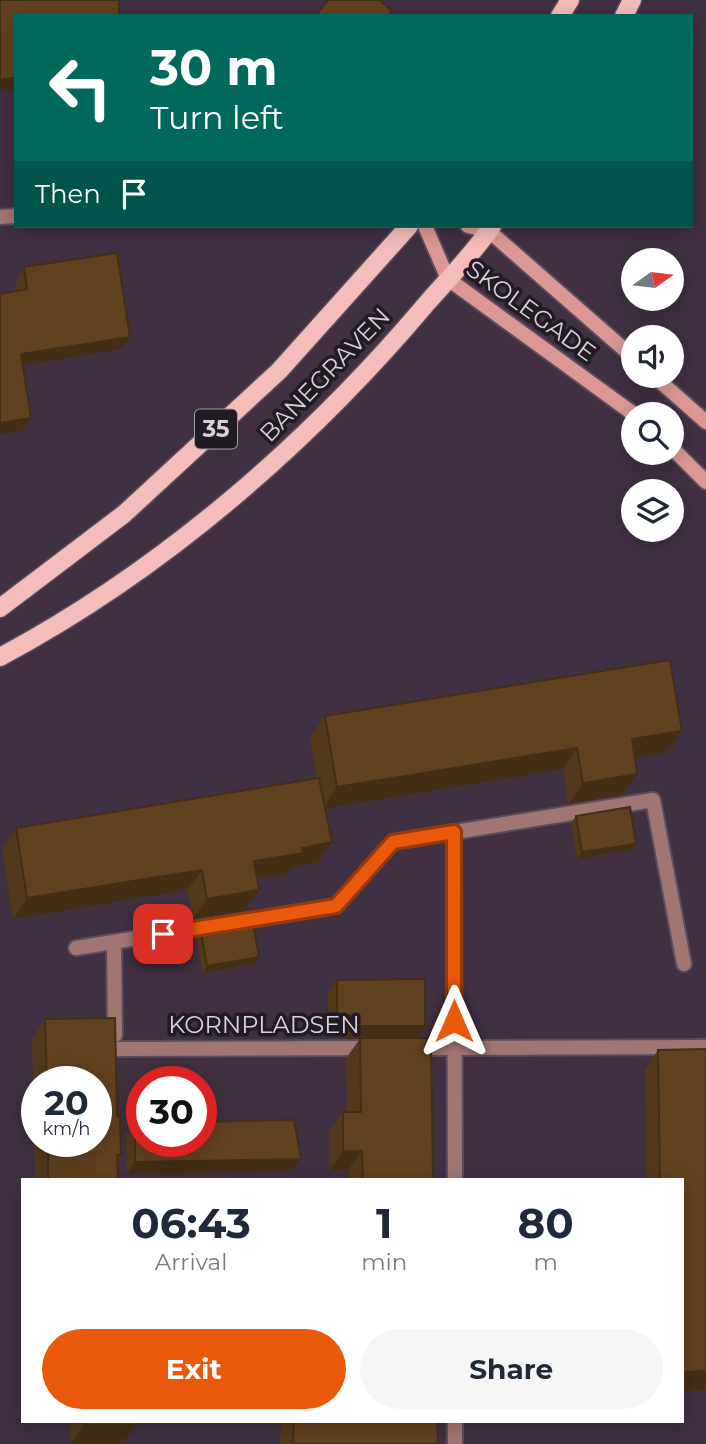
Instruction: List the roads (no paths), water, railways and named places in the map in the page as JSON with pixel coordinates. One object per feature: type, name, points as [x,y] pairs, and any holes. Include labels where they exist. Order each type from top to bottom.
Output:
[{"type":"main road","name":"BANEGRAVEN","points":[[0,608],[124,514],[270,380],[407,228]]},
{"type":"main road","name":"BANEGRAVEN","points":[[0,657],[30,641],[154,559],[270,466],[377,362],[491,228]]},
{"type":"street","name":"SKOLEGADE","points":[[426,228],[448,279],[621,405]]},
{"type":"street","name":"SKOLEGADE","points":[[491,228],[621,346]]},
{"type":"street","points":[[668,388],[706,422]]},
{"type":"street","points":[[684,460],[706,482]]},
{"type":"street","points":[[76,948],[336,906],[393,842],[653,800],[684,964]]},
{"type":"street","points":[[454,832],[455,1178]]},
{"type":"street","name":"KORNPLADSEN","points":[[114,942],[115,1055],[393,1048],[706,1047]]},
{"type":"street","points":[[455,1423],[455,1444]]}]
